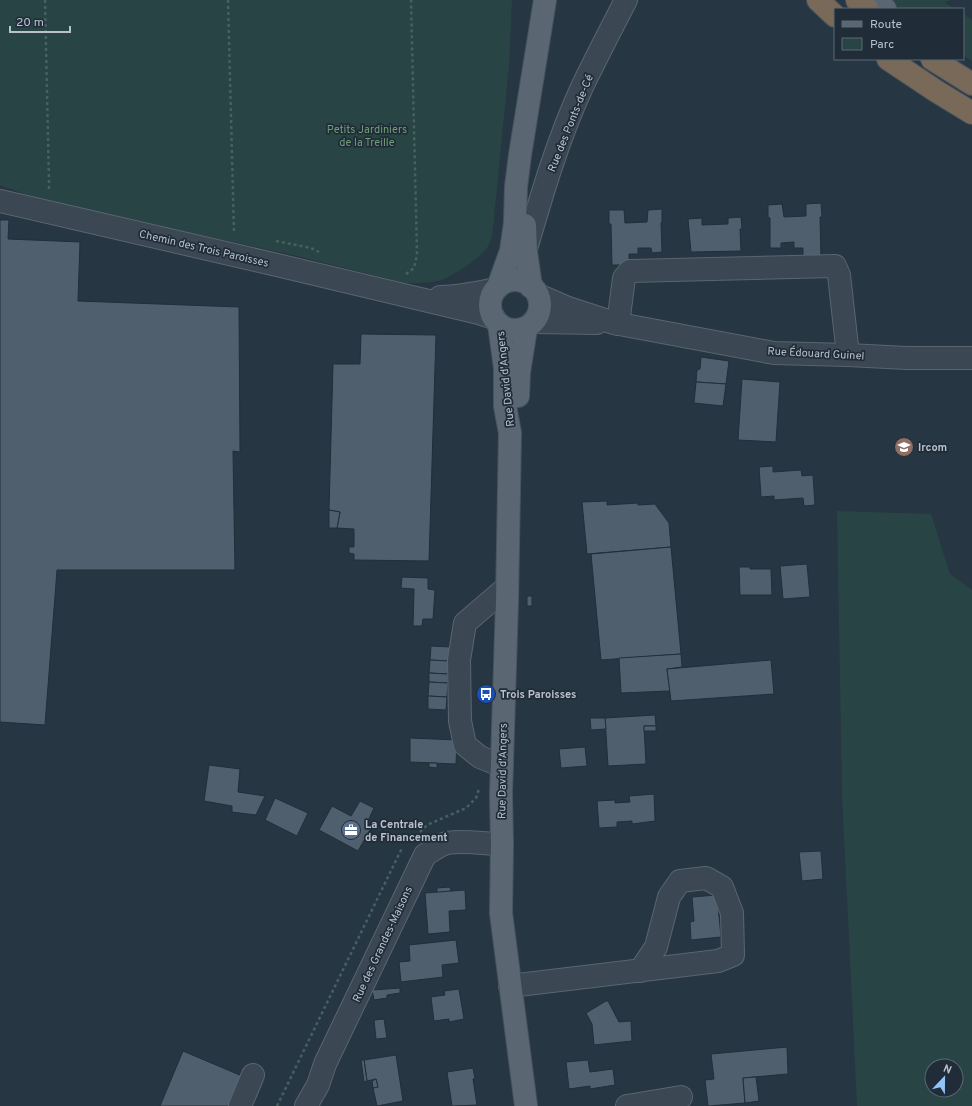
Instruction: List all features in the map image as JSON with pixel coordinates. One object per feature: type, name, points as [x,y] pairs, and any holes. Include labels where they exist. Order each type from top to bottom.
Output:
[{"type":"highway","points":[[818,0],[834,15]]},
{"type":"highway","points":[[856,0],[866,8]]},
{"type":"highway","points":[[890,60],[972,113]]},
{"type":"highway","points":[[934,60],[972,84]]},
{"type":"main road","points":[[545,0],[520,156],[516,187],[515,223],[511,251],[490,303],[491,311],[496,321],[505,328],[512,330],[519,330],[529,325],[538,315],[540,307],[534,291],[526,250],[524,218],[528,157],[554,0]]},
{"type":"main road","points":[[876,0],[884,8]]},
{"type":"main road","points":[[954,60],[972,71]]},
{"type":"main road","points":[[497,288],[508,281],[517,281],[525,282],[534,291]]},
{"type":"main road","name":"Rue David d'Angers","points":[[496,321],[505,368],[505,406],[510,433],[501,794],[501,913],[526,1106]]},
{"type":"main road","name":"Rue David d'Angers","points":[[510,433],[517,406],[519,372],[529,325]]},
{"type":"street","name":"Rue des Ponts-de-Cé","points":[[526,250],[546,183],[566,127],[582,88],[626,0]]},
{"type":"street","name":"Chemin des Trois Paroisses","points":[[0,201],[479,313],[496,321]]},
{"type":"street","points":[[616,324],[624,278],[630,271],[835,266],[839,275],[848,354]]},
{"type":"street","name":"Chemin des Trois Paroisses","points":[[408,297],[455,297],[497,288]]},
{"type":"street","name":"Rue Édouard Guinel","points":[[534,291],[568,308],[616,324],[774,353],[848,354],[906,358],[972,358]]},
{"type":"street","name":"Rue Édouard Guinel","points":[[529,325],[616,324]]},
{"type":"street","points":[[502,766],[480,757],[465,745],[460,722],[459,660],[465,623],[507,587]]},
{"type":"street","name":"Rue des Grandes-Maisons","points":[[306,1106],[318,1085],[325,1064],[425,855],[447,843],[466,842],[502,844]]},
{"type":"street","points":[[510,986],[640,971],[718,960],[733,955],[732,913],[722,886],[706,878],[680,881],[668,897],[656,947],[640,971]]},
{"type":"street","points":[[240,1106],[253,1075]]},
{"type":"street","points":[[627,1106],[680,1097]]},
{"type":"path","points":[[45,0],[50,184],[46,212]]},
{"type":"path","points":[[228,0],[234,234],[241,235]]},
{"type":"path","points":[[403,276],[414,268],[418,255],[411,0]]},
{"type":"path","points":[[275,241],[311,248],[322,254]]},
{"type":"path","points":[[418,834],[427,825],[466,808],[476,798],[480,785]]},
{"type":"path","points":[[277,1106],[402,848]]},
{"type":"green space","name":"Petits Jardiniers de la Treille","points":[[0,0],[512,0],[509,65],[493,228],[487,248],[472,262],[444,279],[431,282],[405,283],[289,254],[172,229],[121,222],[56,206],[0,185]]},
{"type":"green space","points":[[889,0],[952,0],[944,2],[953,8],[899,8]]},
{"type":"green space","points":[[964,15],[972,20],[972,61],[964,56]]},
{"type":"green space","points":[[837,511],[931,514],[950,574],[972,590],[972,1106],[857,1106],[842,794]]},
{"type":"building","points":[[821,203],[821,258],[803,259],[803,248],[794,248],[794,242],[781,243],[781,248],[770,248],[770,218],[768,217],[768,205],[782,204],[784,217],[806,216],[806,204]]},
{"type":"building","points":[[662,209],[662,252],[652,253],[651,248],[638,248],[638,254],[629,254],[629,265],[612,265],[611,224],[609,224],[609,210],[624,210],[625,223],[647,222],[648,210]]},
{"type":"building","points":[[741,217],[741,251],[691,252],[688,219],[702,218],[702,225],[728,224],[728,218]]},
{"type":"building","points":[[0,220],[9,220],[8,239],[80,242],[78,301],[239,307],[240,452],[233,451],[235,570],[57,570],[45,725],[0,722]]},
{"type":"building","points":[[361,334],[436,335],[429,561],[354,560],[354,554],[349,553],[349,547],[354,547],[354,529],[337,528],[340,512],[329,510],[333,364],[360,364]]},
{"type":"building","points":[[701,357],[729,361],[726,384],[696,382],[697,370],[700,369]]},
{"type":"building","points":[[742,379],[780,382],[776,442],[738,440]]},
{"type":"building","points":[[696,382],[726,384],[723,406],[694,403]]},
{"type":"building","points":[[773,466],[773,472],[801,470],[802,476],[813,475],[815,505],[804,506],[803,498],[774,500],[774,496],[761,497],[759,467]]},
{"type":"building","points":[[607,501],[607,505],[638,503],[638,505],[655,504],[669,523],[671,547],[587,554],[582,502]]},
{"type":"building","points":[[329,510],[340,512],[337,528],[329,528]]},
{"type":"building","points":[[671,547],[681,654],[601,660],[591,554]]},
{"type":"building","points":[[807,564],[810,597],[783,599],[780,566]]},
{"type":"building","points":[[739,567],[750,567],[750,569],[771,569],[772,595],[740,595]]},
{"type":"building","points":[[402,577],[428,578],[428,589],[435,590],[433,619],[423,619],[422,626],[413,626],[414,589],[401,588]]},
{"type":"building","points":[[527,596],[532,596],[532,606],[527,606]]},
{"type":"building","points":[[431,646],[450,647],[449,661],[430,660]]},
{"type":"building","points":[[681,654],[682,667],[667,669],[670,691],[621,693],[619,658]]},
{"type":"building","points":[[430,660],[449,661],[448,674],[429,673]]},
{"type":"building","points":[[771,660],[774,694],[671,701],[667,669]]},
{"type":"building","points":[[429,673],[448,674],[448,683],[429,682]]},
{"type":"building","points":[[429,682],[448,683],[447,697],[428,696]]},
{"type":"building","points":[[428,696],[447,697],[446,710],[428,709]]},
{"type":"building","points":[[655,715],[656,726],[644,726],[646,764],[608,766],[605,718]]},
{"type":"building","points":[[590,718],[605,718],[606,729],[591,730]]},
{"type":"building","points":[[644,726],[656,726],[656,731],[644,731]]},
{"type":"building","points":[[410,738],[457,740],[456,764],[410,762]]},
{"type":"building","points":[[585,747],[587,766],[561,768],[559,749]]},
{"type":"building","points":[[429,763],[437,763],[437,768],[429,767]]},
{"type":"building","points":[[209,765],[240,769],[238,792],[265,796],[256,815],[232,812],[232,806],[204,801]]},
{"type":"building","points":[[654,794],[655,821],[632,824],[632,821],[617,822],[617,827],[599,828],[597,801],[615,800],[615,803],[630,802],[629,796]]},
{"type":"building","points":[[275,798],[308,813],[297,836],[265,820]]},
{"type":"building","points":[[360,801],[374,808],[367,823],[372,826],[358,851],[319,830],[332,806],[351,816]]},
{"type":"building","points":[[821,851],[823,879],[802,881],[799,852]]},
{"type":"building","points":[[450,887],[451,892],[437,893],[437,888]]},
{"type":"building","points":[[465,890],[466,910],[449,911],[450,932],[428,934],[425,893]]},
{"type":"building","points":[[717,895],[721,937],[691,940],[690,922],[694,921],[692,897]]},
{"type":"building","points":[[456,940],[459,963],[442,965],[443,977],[401,982],[399,962],[410,961],[409,945]]},
{"type":"building","points":[[400,988],[400,993],[387,995],[387,998],[374,1000],[372,990]]},
{"type":"building","points":[[459,989],[464,1019],[449,1022],[449,1019],[434,1021],[431,997],[445,995],[444,991]]},
{"type":"building","points":[[608,1001],[619,1022],[631,1021],[632,1041],[594,1045],[592,1024],[586,1013]]},
{"type":"building","points":[[384,1019],[387,1038],[376,1039],[374,1020]]},
{"type":"building","points":[[787,1047],[788,1074],[743,1078],[745,1103],[708,1106],[705,1080],[714,1079],[711,1054]]},
{"type":"building","points":[[183,1051],[242,1076],[230,1106],[160,1106]]},
{"type":"building","points":[[396,1055],[403,1101],[377,1106],[373,1088],[378,1087],[376,1079],[367,1081],[364,1060]]},
{"type":"building","points":[[361,1060],[364,1060],[367,1081],[364,1082]]},
{"type":"building","points":[[588,1060],[590,1072],[613,1069],[615,1085],[590,1089],[590,1086],[569,1089],[566,1062]]},
{"type":"building","points":[[473,1068],[477,1105],[452,1106],[447,1072]]},
{"type":"building","points":[[756,1077],[759,1101],[745,1103],[743,1078]]},
{"type":"building","points":[[376,1079],[378,1087],[373,1088],[372,1081]]},
{"type":"place","name":"Ircom","points":[[904,447]]},
{"type":"place","name":"Trois Paroisses","points":[[486,694]]},
{"type":"place","name":"La Centrale de Financement","points":[[351,830]]}]
